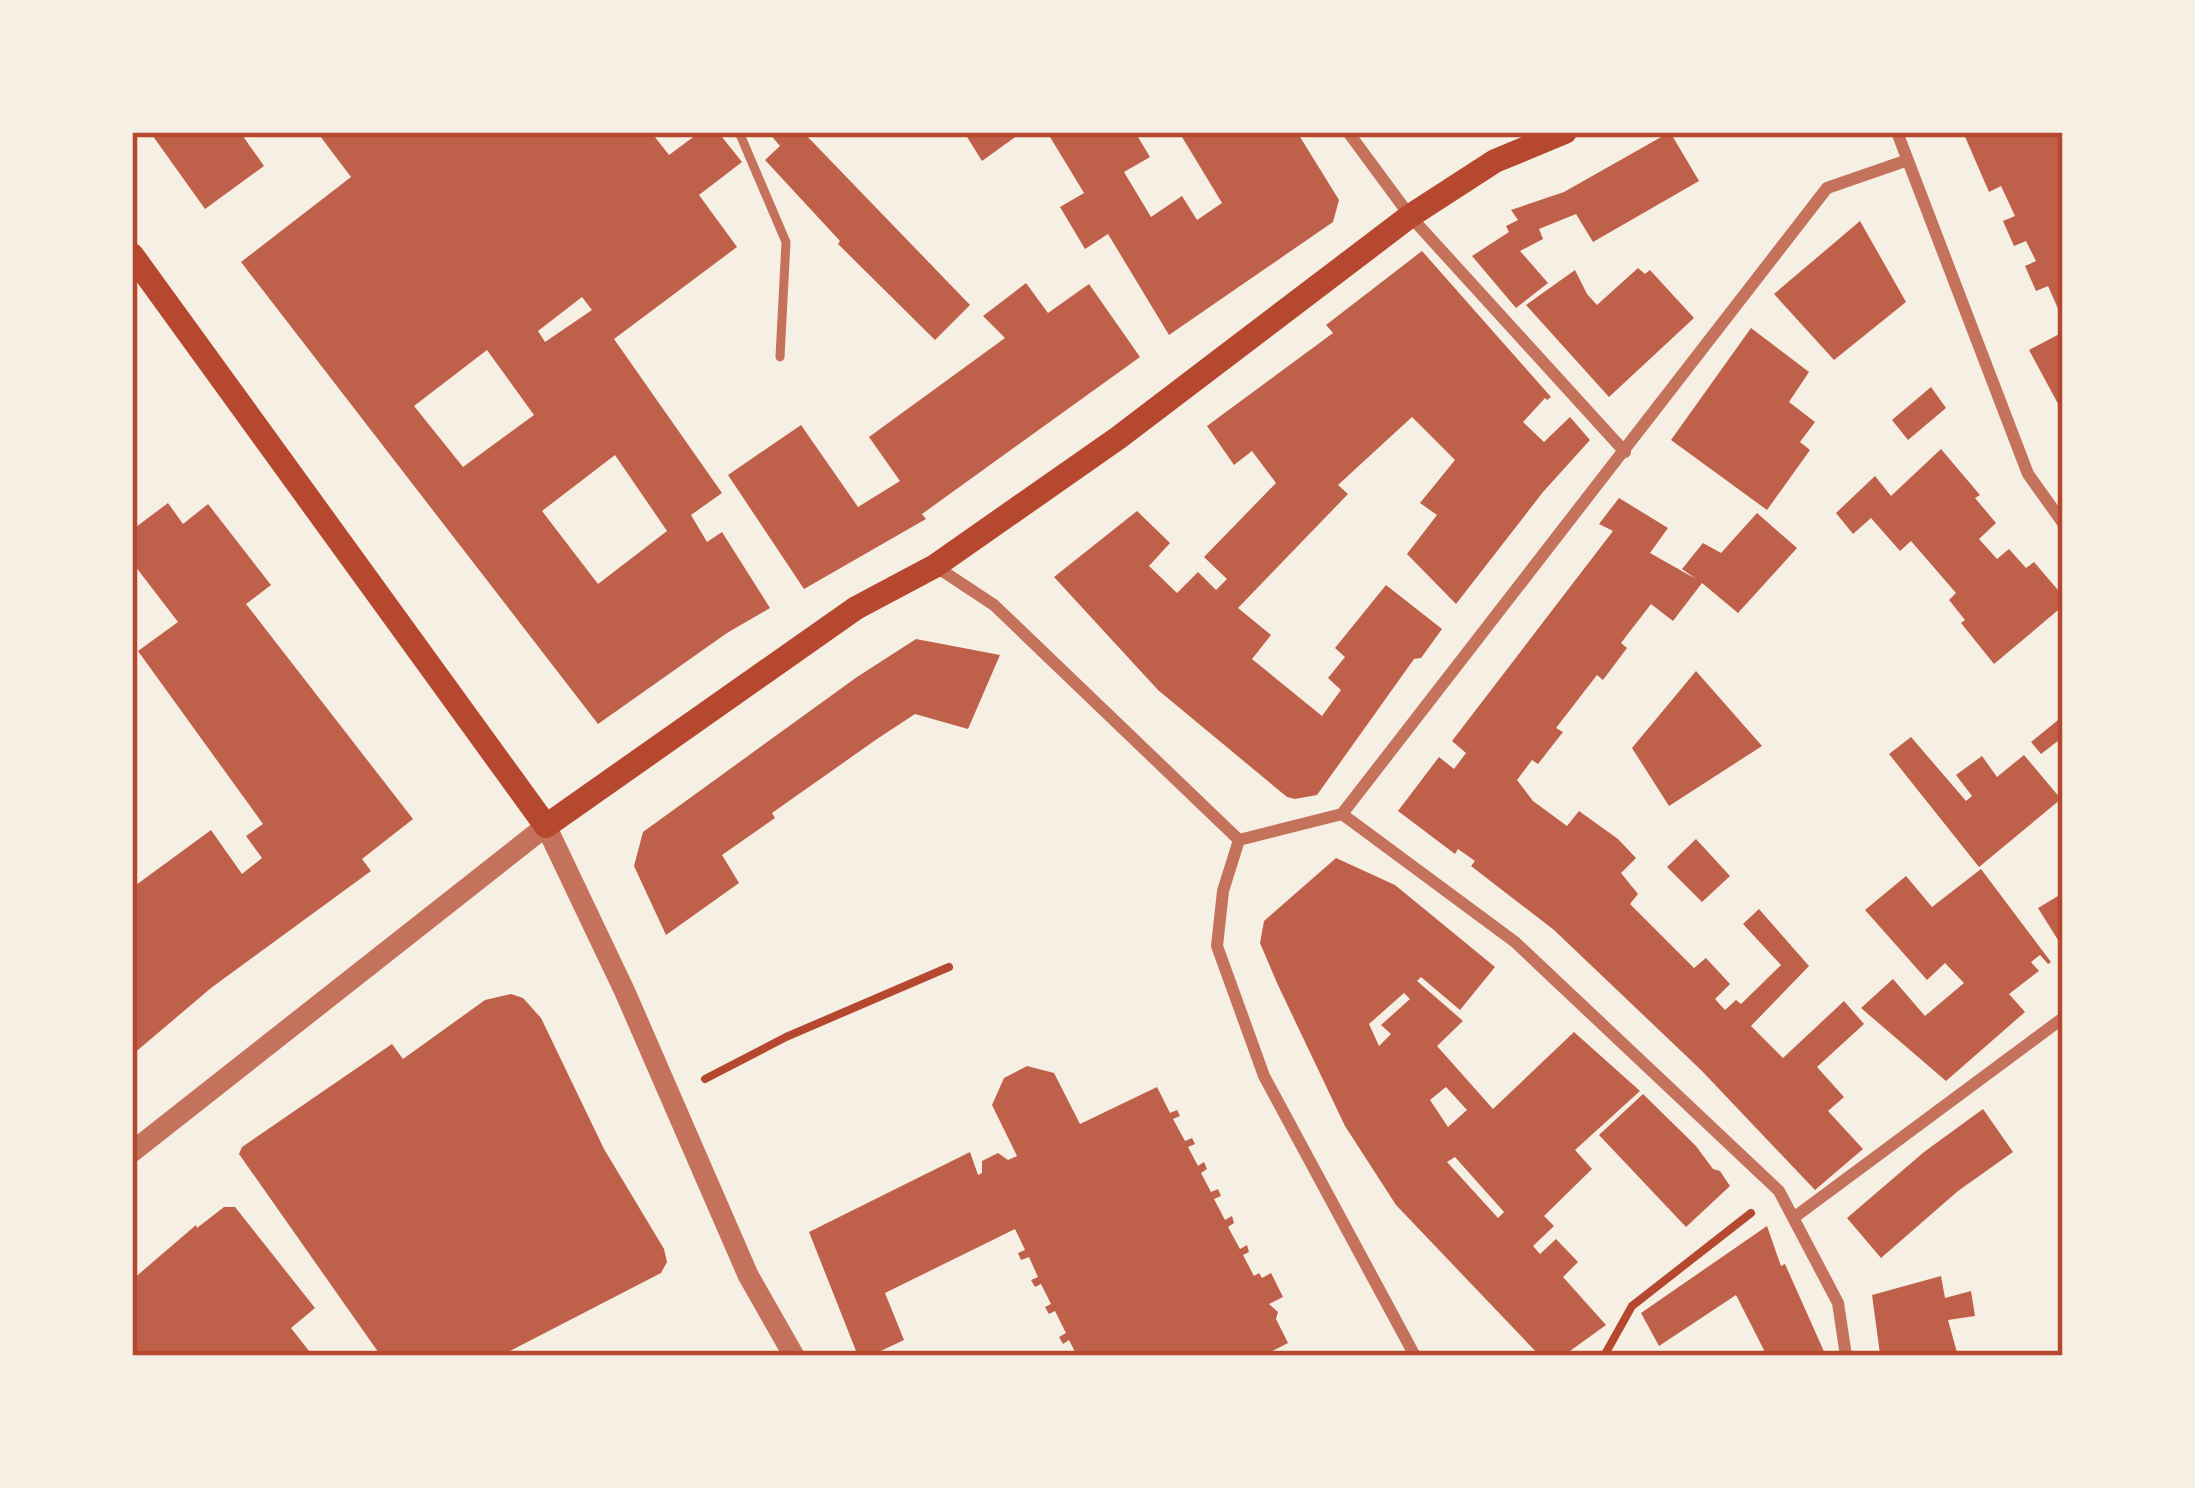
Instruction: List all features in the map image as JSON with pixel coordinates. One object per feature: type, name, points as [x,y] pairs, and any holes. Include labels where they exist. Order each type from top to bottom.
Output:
[{"type":"main road","points":[[132,255],[546,826],[856,608],[934,566],[1118,438],[1410,216],[1495,161],[1565,132]]},
{"type":"street","points":[[1348,132],[1410,216],[1625,452]]},
{"type":"street","points":[[1897,132],[2028,474],[2063,523]]},
{"type":"street","points":[[1239,840],[1342,814],[1827,188],[1905,161]]},
{"type":"street","points":[[934,566],[994,604],[1239,840]]},
{"type":"street","points":[[1342,814],[1515,943],[1779,1191],[1838,1303],[1846,1356]]},
{"type":"street","points":[[132,1152],[546,826],[748,1275],[794,1356]]},
{"type":"street","points":[[1239,840],[1222,891],[1217,946],[1264,1076],[1414,1356]]},
{"type":"street","points":[[1796,1216],[2063,1018]]},
{"type":"lane","points":[[739,132],[786,242],[780,357]]},
{"type":"path","points":[[671,1097],[786,1037],[949,967]]},
{"type":"path","points":[[1604,1356],[1632,1306],[1779,1191]]},
{"type":"building","points":[[150,132],[240,132],[264,166],[205,209]]},
{"type":"building","points":[[317,132],[651,132],[669,155],[700,132],[718,132],[742,162],[699,195],[737,247],[614,339],[722,493],[691,515],[707,542],[722,532],[770,608],[598,724],[241,262],[351,177]],"holes":[[[582,297],[592,310],[545,342],[538,331]],[[487,350],[534,415],[463,467],[414,406]],[[615,455],[667,531],[598,584],[542,511]]]},
{"type":"building","points":[[768,132],[803,132],[970,305],[935,340],[838,244],[765,160],[780,146]]},
{"type":"building","points":[[964,132],[1022,132],[982,161]]},
{"type":"building","points":[[1047,132],[1135,132],[1150,157],[1124,172],[1151,217],[1182,196],[1197,220],[1222,203],[1179,132],[1297,132],[1339,200],[1333,222],[1169,335],[1108,234],[1085,249],[1060,207],[1084,193]]},
{"type":"building","points":[[1670,132],[1699,181],[1593,242],[1576,214],[1539,229],[1543,239],[1520,251],[1548,283],[1516,308],[1472,256],[1509,232],[1506,226],[1518,220],[1511,210],[1564,192]]},
{"type":"building","points":[[1963,132],[2063,132],[2063,320],[2048,286],[2036,291],[2025,266],[2036,261],[2026,241],[2014,246],[2003,221],[2015,216],[2001,186],[1989,192]]},
{"type":"building","points":[[1860,221],[1906,302],[1834,360],[1774,294]]},
{"type":"building","points":[[1422,251],[1551,397],[1523,422],[1544,442],[1570,417],[1590,440],[1456,604],[1407,554],[1437,515],[1420,503],[1455,460],[1412,417],[1338,485],[1348,494],[1238,608],[1271,635],[1252,659],[1322,716],[1341,690],[1328,678],[1345,657],[1335,648],[1386,585],[1442,629],[1421,658],[1414,659],[1317,795],[1295,799],[1158,690],[1054,577],[1137,511],[1170,543],[1149,566],[1177,593],[1198,572],[1216,590],[1227,579],[1204,557],[1276,483],[1252,451],[1234,465],[1207,426],[1333,333],[1326,325]]},
{"type":"building","points":[[1638,268],[1645,274],[1650,270],[1694,318],[1609,397],[1526,305],[1575,270],[1597,305]]},
{"type":"building","points":[[1026,283],[1048,313],[1089,284],[1140,357],[922,514],[926,519],[804,589],[728,475],[801,425],[858,507],[900,481],[869,437],[1005,338],[983,316]]},
{"type":"building","points":[[1751,328],[1809,372],[1789,402],[1815,422],[1800,442],[1810,450],[1767,510],[1671,440]]},
{"type":"building","points":[[2063,332],[2063,413],[2029,350]]},
{"type":"building","points":[[1931,387],[1946,408],[1908,440],[1892,420]]},
{"type":"building","points":[[1941,449],[1980,495],[1975,498],[1996,523],[1979,539],[1997,559],[2009,549],[2026,568],[2034,562],[2063,596],[2063,606],[1994,664],[1961,623],[1965,620],[1949,600],[1956,593],[1911,541],[1900,551],[1871,518],[1853,534],[1836,513],[1875,476],[1891,496]]},
{"type":"building","points":[[1619,498],[1668,528],[1650,553],[1696,579],[1682,569],[1703,543],[1721,553],[1757,513],[1797,548],[1738,613],[1702,583],[1673,621],[1651,604],[1621,643],[1627,648],[1603,680],[1597,675],[1556,728],[1563,732],[1538,764],[1532,760],[1517,780],[1533,801],[1567,826],[1579,811],[1636,858],[1621,873],[1638,894],[1630,904],[1694,968],[1706,958],[1730,984],[1715,999],[1725,1010],[1736,1000],[1741,1004],[1781,965],[1743,924],[1759,909],[1809,966],[1751,1026],[1783,1058],[1844,1001],[1864,1024],[1817,1067],[1844,1097],[1828,1111],[1863,1149],[1815,1190],[1701,1070],[1554,930],[1471,866],[1475,861],[1458,849],[1455,854],[1398,811],[1439,757],[1454,769],[1466,753],[1452,741],[1613,531],[1599,524]]},
{"type":"building","points":[[168,503],[183,524],[208,504],[271,585],[246,604],[413,819],[362,859],[371,871],[211,988],[132,1055],[132,879],[136,885],[211,830],[242,874],[262,858],[246,836],[263,824],[138,651],[178,622],[132,562],[132,530]]},
{"type":"building","points":[[916,639],[1000,655],[968,729],[915,714],[877,739],[772,813],[775,818],[722,855],[739,883],[666,935],[634,866],[643,832]]},
{"type":"building","points":[[1696,671],[1762,746],[1669,806],[1632,748]]},
{"type":"building","points":[[2063,716],[2063,737],[2041,754],[2031,742]]},
{"type":"building","points":[[1911,737],[1966,801],[1972,796],[1956,775],[1982,756],[1997,777],[2024,755],[2061,799],[1979,867],[1889,754]]},
{"type":"building","points":[[1696,839],[1730,876],[1702,902],[1667,867]]},
{"type":"building","points":[[1336,858],[1395,885],[1495,967],[1460,1010],[1421,977],[1417,981],[1463,1021],[1437,1046],[1493,1109],[1574,1032],[1640,1091],[1575,1150],[1592,1169],[1544,1216],[1554,1226],[1533,1246],[1540,1254],[1556,1239],[1578,1262],[1563,1277],[1606,1325],[1563,1356],[1540,1356],[1396,1205],[1345,1126],[1277,983],[1260,943],[1264,921]],"holes":[[[1404,993],[1410,999],[1381,1025],[1391,1034],[1379,1046],[1369,1024]],[[1446,1087],[1467,1110],[1448,1127],[1430,1100]],[[1455,1157],[1504,1212],[1498,1218],[1447,1162]]]},
{"type":"building","points":[[1981,869],[2051,962],[2040,955],[2031,962],[2039,971],[2009,994],[2025,1012],[1946,1081],[1861,1008],[1893,979],[1925,1016],[1964,983],[1945,963],[1927,980],[1865,910],[1906,876],[1932,907]]},
{"type":"building","points":[[2063,893],[2063,948],[2038,908]]},
{"type":"building","points":[[511,994],[523,998],[541,1018],[604,1149],[664,1249],[667,1262],[661,1273],[500,1356],[381,1356],[239,1154],[242,1147],[392,1044],[403,1059],[485,1000]]},
{"type":"building","points":[[1027,1066],[1054,1073],[1080,1124],[1157,1087],[1170,1113],[1177,1110],[1180,1116],[1173,1119],[1185,1141],[1192,1138],[1195,1144],[1188,1147],[1198,1166],[1204,1162],[1207,1169],[1201,1173],[1211,1192],[1218,1189],[1221,1196],[1214,1199],[1225,1220],[1232,1216],[1234,1223],[1228,1227],[1240,1249],[1247,1245],[1249,1252],[1243,1255],[1254,1276],[1271,1273],[1283,1297],[1269,1304],[1278,1312],[1276,1319],[1288,1343],[1263,1356],[1077,1356],[1069,1340],[1063,1344],[1059,1337],[1066,1333],[1055,1311],[1049,1314],[1045,1307],[1051,1304],[1041,1284],[1035,1287],[1031,1280],[1038,1277],[1029,1257],[1021,1260],[1018,1253],[1025,1250],[1015,1229],[885,1293],[904,1340],[870,1356],[858,1356],[809,1232],[970,1152],[978,1175],[982,1161],[998,1153],[1008,1160],[1017,1156],[992,1105],[1004,1078]]},
{"type":"building","points":[[1643,1094],[1730,1186],[1686,1227],[1599,1135]]},
{"type":"building","points":[[1983,1109],[2013,1152],[1958,1191],[1881,1258],[1847,1218]]},
{"type":"building","points":[[224,1207],[235,1207],[315,1308],[291,1328],[313,1356],[132,1356],[132,1280]]},
{"type":"building","points":[[1767,1226],[1781,1266],[1785,1264],[1826,1356],[1767,1356],[1736,1295],[1659,1346],[1641,1313]]},
{"type":"building","points":[[1941,1276],[1945,1298],[1971,1291],[1975,1316],[1948,1320],[1958,1356],[1880,1354],[1872,1295]]}]
